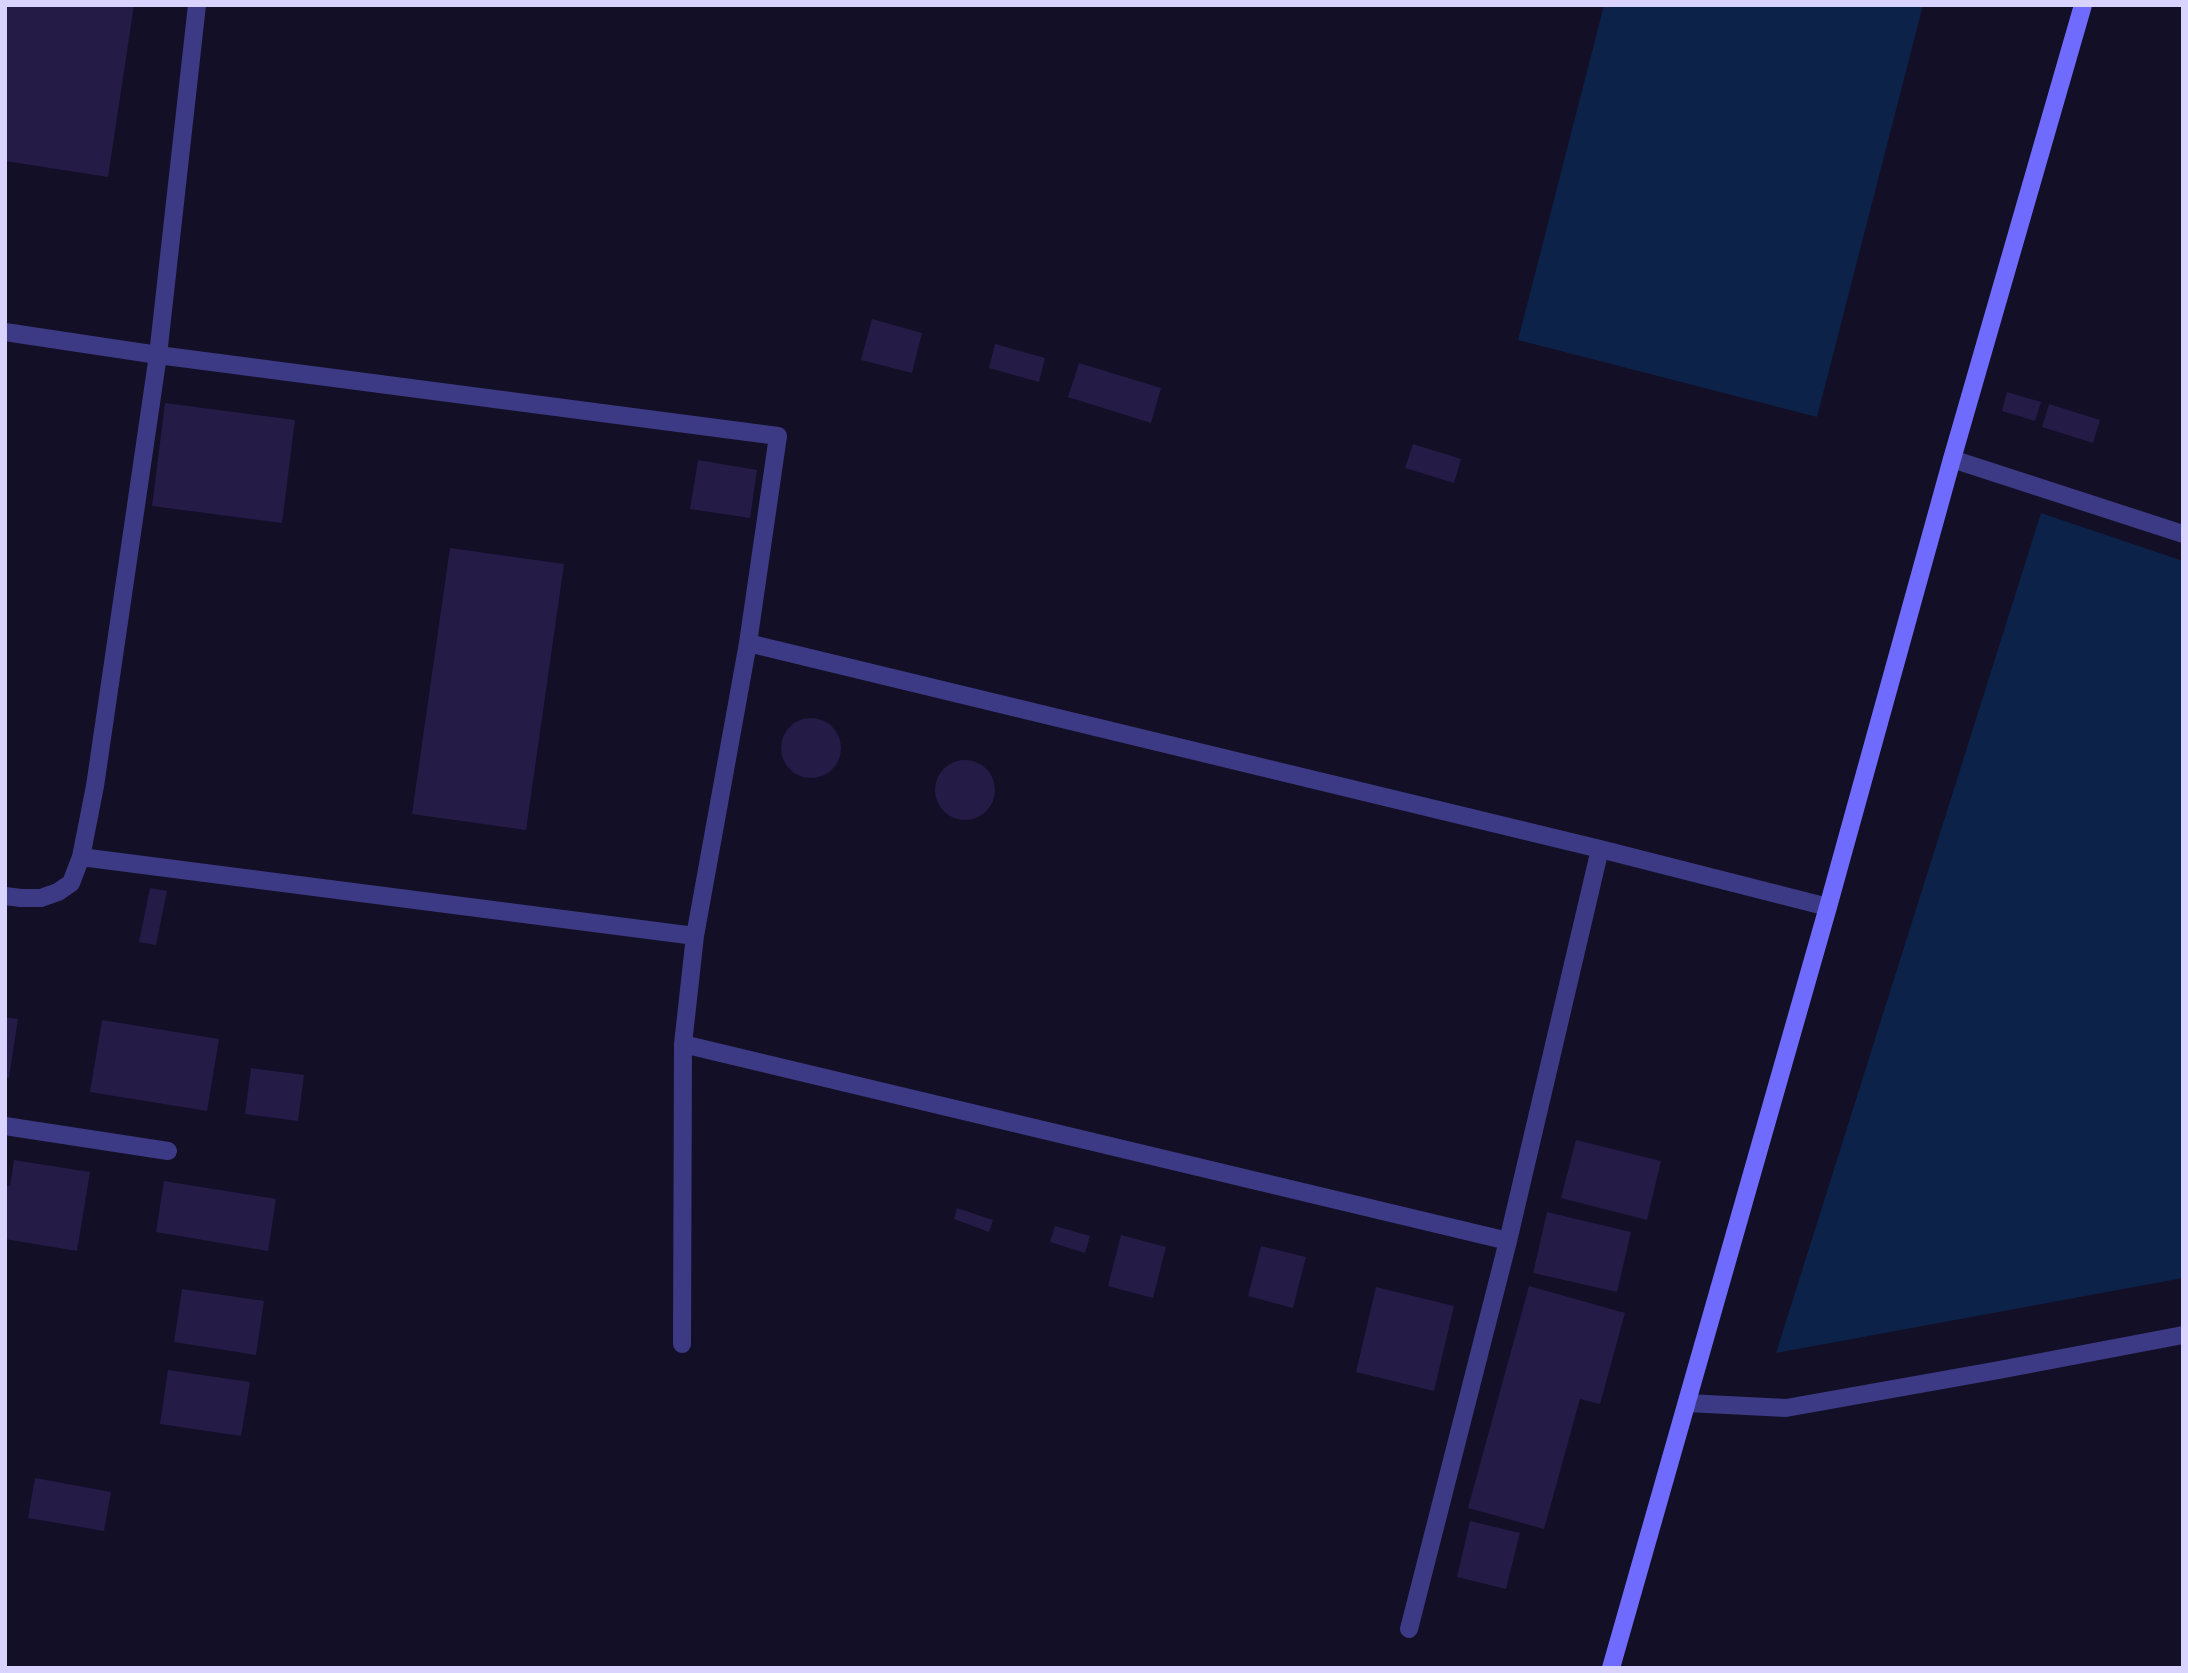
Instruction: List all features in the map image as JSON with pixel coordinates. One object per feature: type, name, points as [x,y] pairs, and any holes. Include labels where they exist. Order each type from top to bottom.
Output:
[{"type":"street","points":[[5,896],[41,898],[58,892],[71,883],[81,857],[97,773],[158,355],[197,5]]},
{"type":"street","points":[[1611,1668],[2083,5]]},
{"type":"street","points":[[5,332],[158,355],[778,436],[748,643],[695,936],[683,1044],[682,1344]]},
{"type":"street","points":[[1952,459],[2183,534]]},
{"type":"street","points":[[748,643],[1828,906]]},
{"type":"street","points":[[1409,1629],[1508,1241],[1600,849]]},
{"type":"street","points":[[81,857],[695,936]]},
{"type":"street","points":[[683,1044],[1508,1241]]},
{"type":"street","points":[[5,1126],[168,1151]]},
{"type":"street","points":[[1687,1403],[1786,1408],[2183,1335]]},
{"type":"water","points":[[1604,5],[1923,5],[1817,417],[1518,340]]},
{"type":"water","points":[[2041,513],[2183,561],[2183,1278],[1776,1353]]},
{"type":"building","points":[[5,5],[134,5],[108,177],[5,161]]},
{"type":"building","points":[[872,319],[922,333],[912,373],[861,360]]},
{"type":"building","points":[[995,344],[1045,358],[1039,382],[989,368]]},
{"type":"building","points":[[1079,363],[1161,388],[1151,423],[1068,397]]},
{"type":"building","points":[[2007,392],[2041,402],[2035,421],[2002,411]]},
{"type":"building","points":[[165,403],[295,420],[282,523],[152,506]]},
{"type":"building","points":[[2049,404],[2100,420],[2093,443],[2042,427]]},
{"type":"building","points":[[1413,444],[1461,459],[1454,483],[1405,468]]},
{"type":"building","points":[[698,460],[757,470],[750,518],[690,509]]},
{"type":"building","points":[[450,548],[564,564],[526,830],[412,814]]},
{"type":"building","points":[[811,718],[828,723],[836,731],[841,748],[836,765],[828,773],[811,778],[794,773],[786,765],[781,748],[786,731],[794,723]]},
{"type":"building","points":[[965,760],[982,765],[990,773],[995,790],[990,807],[982,815],[965,820],[948,815],[940,807],[935,790],[940,773],[948,765]]},
{"type":"building","points":[[150,888],[167,891],[156,945],[139,942]]},
{"type":"building","points":[[5,1017],[18,1019],[9,1078],[5,1077]]},
{"type":"building","points":[[102,1020],[219,1039],[207,1111],[90,1092]]},
{"type":"building","points":[[251,1068],[304,1075],[298,1121],[245,1114]]},
{"type":"building","points":[[1576,1140],[1661,1161],[1647,1220],[1561,1198]]},
{"type":"building","points":[[14,1160],[90,1172],[77,1251],[5,1239],[5,1186],[10,1186]]},
{"type":"building","points":[[164,1181],[276,1199],[268,1251],[156,1232]]},
{"type":"building","points":[[957,1208],[993,1220],[989,1232],[954,1219]]},
{"type":"building","points":[[1547,1212],[1631,1232],[1617,1292],[1533,1273]]},
{"type":"building","points":[[1055,1226],[1090,1236],[1085,1253],[1050,1242]]},
{"type":"building","points":[[1121,1235],[1166,1247],[1153,1298],[1108,1286]]},
{"type":"building","points":[[1261,1246],[1306,1257],[1293,1308],[1248,1296]]},
{"type":"building","points":[[1529,1286],[1625,1313],[1600,1404],[1580,1399],[1544,1529],[1468,1508]]},
{"type":"building","points":[[1376,1287],[1454,1306],[1434,1391],[1356,1372]]},
{"type":"building","points":[[182,1289],[264,1301],[256,1355],[174,1342]]},
{"type":"building","points":[[168,1370],[250,1382],[241,1436],[160,1424]]},
{"type":"building","points":[[35,1478],[111,1492],[104,1531],[28,1518]]},
{"type":"building","points":[[1470,1521],[1520,1533],[1506,1589],[1457,1577]]}]
